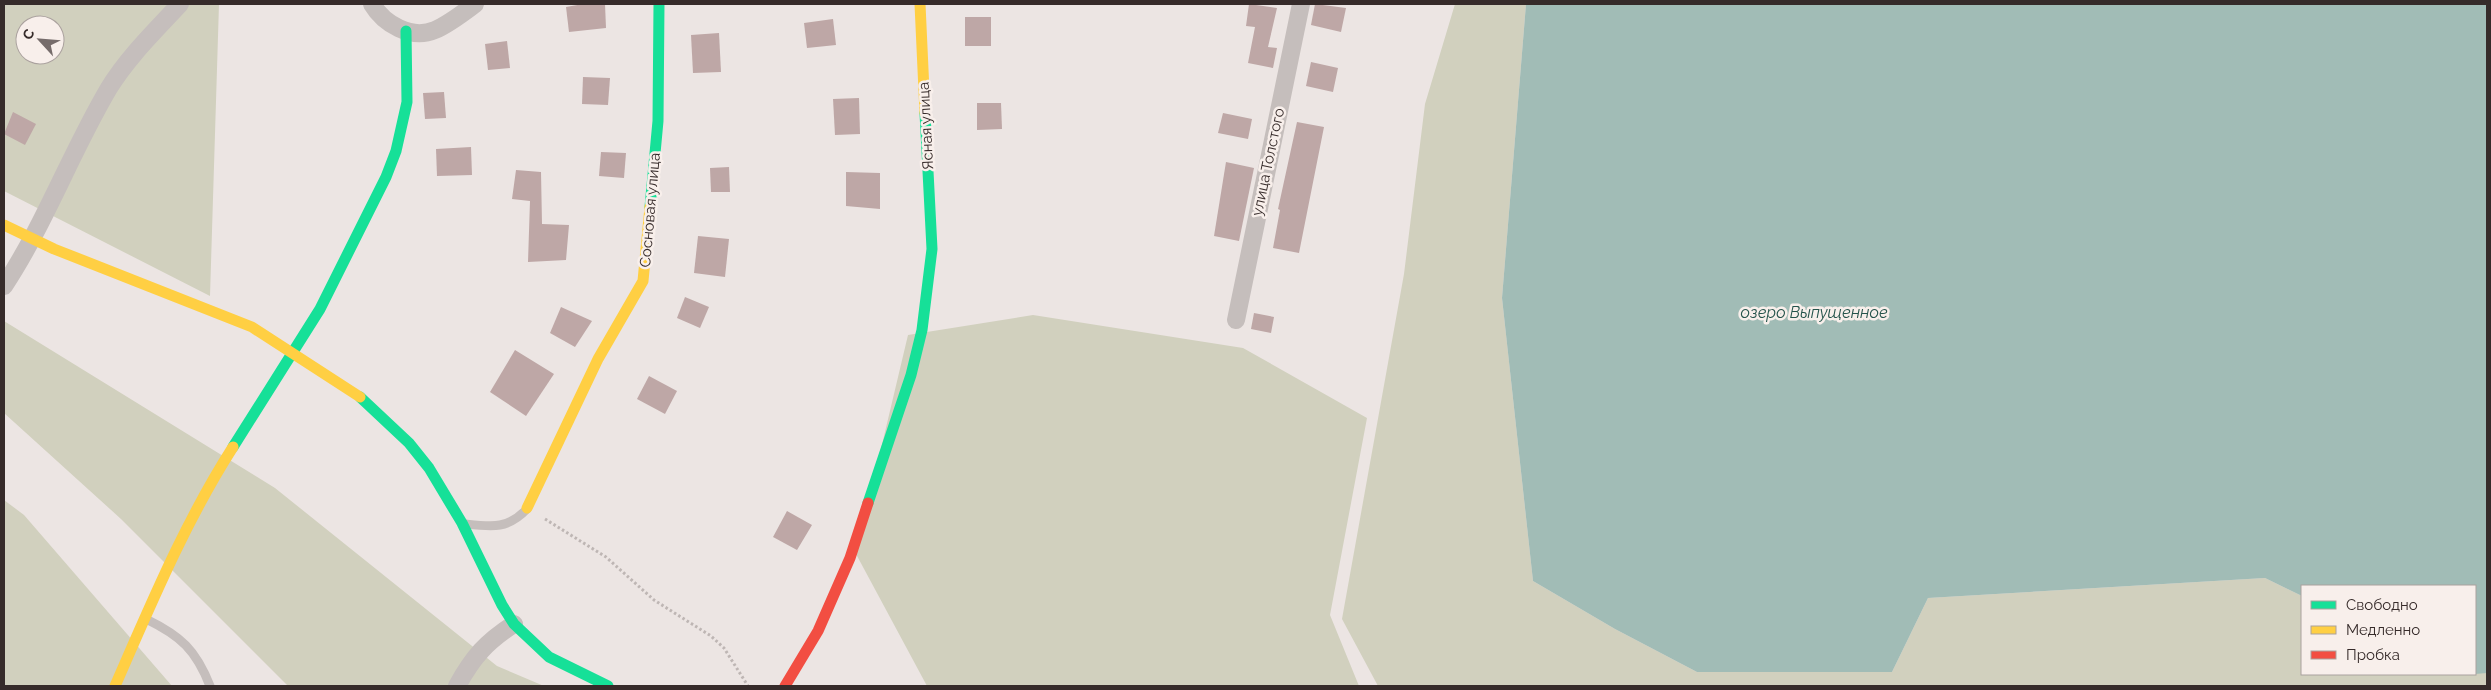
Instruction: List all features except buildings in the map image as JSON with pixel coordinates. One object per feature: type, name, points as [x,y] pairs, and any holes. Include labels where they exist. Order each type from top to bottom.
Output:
[{"type":"street","points":[[4,286],[32,237],[61,178],[109,89],[133,56],[180,4]]},
{"type":"street","points":[[372,4],[385,21],[406,31],[416,33],[435,30],[475,4]]},
{"type":"street","name":"Сосновая улица","points":[[527,508],[598,359],[643,281],[658,120],[659,4]]},
{"type":"street","name":"Ясная улица","points":[[786,686],[818,631],[850,558],[911,375],[922,330],[932,249],[920,4]]},
{"type":"street","name":"улица Толстого","points":[[1236,320],[1301,4]]},
{"type":"street","points":[[115,686],[176,547],[204,492],[320,309],[396,151],[407,102],[406,31]]},
{"type":"street","points":[[4,225],[54,249],[252,327],[344,385],[389,421],[429,468],[462,523],[502,605],[514,624],[549,657],[608,686]]},
{"type":"street","points":[[457,686],[475,656],[491,639],[514,624]]},
{"type":"lane","points":[[462,523],[486,526],[506,524],[518,519],[527,508]]},
{"type":"lane","points":[[146,619],[170,631],[193,651],[210,686]]},
{"type":"path","points":[[527,508],[606,558],[647,594],[711,636],[724,648],[748,686]]},
{"type":"green space","points":[[4,4],[219,4],[210,296],[4,191]]},
{"type":"green space","points":[[1455,4],[1526,4],[1502,298],[1533,581],[1615,629],[1697,672],[1892,672],[1928,598],[2265,578],[2301,596],[2301,675],[2476,675],[2476,673],[2487,673],[2487,686],[1378,686],[1342,619],[1404,274],[1425,104]]},
{"type":"green space","points":[[1033,315],[1243,348],[1367,418],[1330,615],[1359,686],[927,686],[856,554],[908,335]]},
{"type":"green space","points":[[4,321],[275,488],[497,666],[544,686],[288,686],[121,519],[4,413]]},
{"type":"green space","points":[[4,500],[24,515],[172,686],[4,686]]},
{"type":"water","name":"озеро Выпущенное","points":[[1526,4],[2487,4],[2487,673],[2476,674],[2476,585],[2301,585],[2301,596],[2265,578],[1928,598],[1892,672],[1697,672],[1615,629],[1533,581],[1502,298]]},
{"type":"traffic: fast","points":[[650,207],[658,121],[659,4]]},
{"type":"traffic: fast","points":[[233,447],[320,309],[386,177],[396,151],[407,102],[406,31]]},
{"type":"traffic: fast","points":[[868,503],[911,375],[922,330],[932,249],[925,113]]},
{"type":"traffic: fast","points":[[360,397],[409,443],[429,468],[462,523],[502,605],[514,624],[549,657],[608,686]]},
{"type":"traffic: slow","points":[[920,4],[925,113]]},
{"type":"traffic: slow","points":[[527,508],[598,359],[643,281],[650,207]]},
{"type":"traffic: slow","points":[[4,225],[54,249],[252,327],[360,397]]},
{"type":"traffic: slow","points":[[115,686],[184,534],[199,504],[233,447]]},
{"type":"traffic: jam","points":[[785,686],[818,631],[850,558],[868,503]]}]
